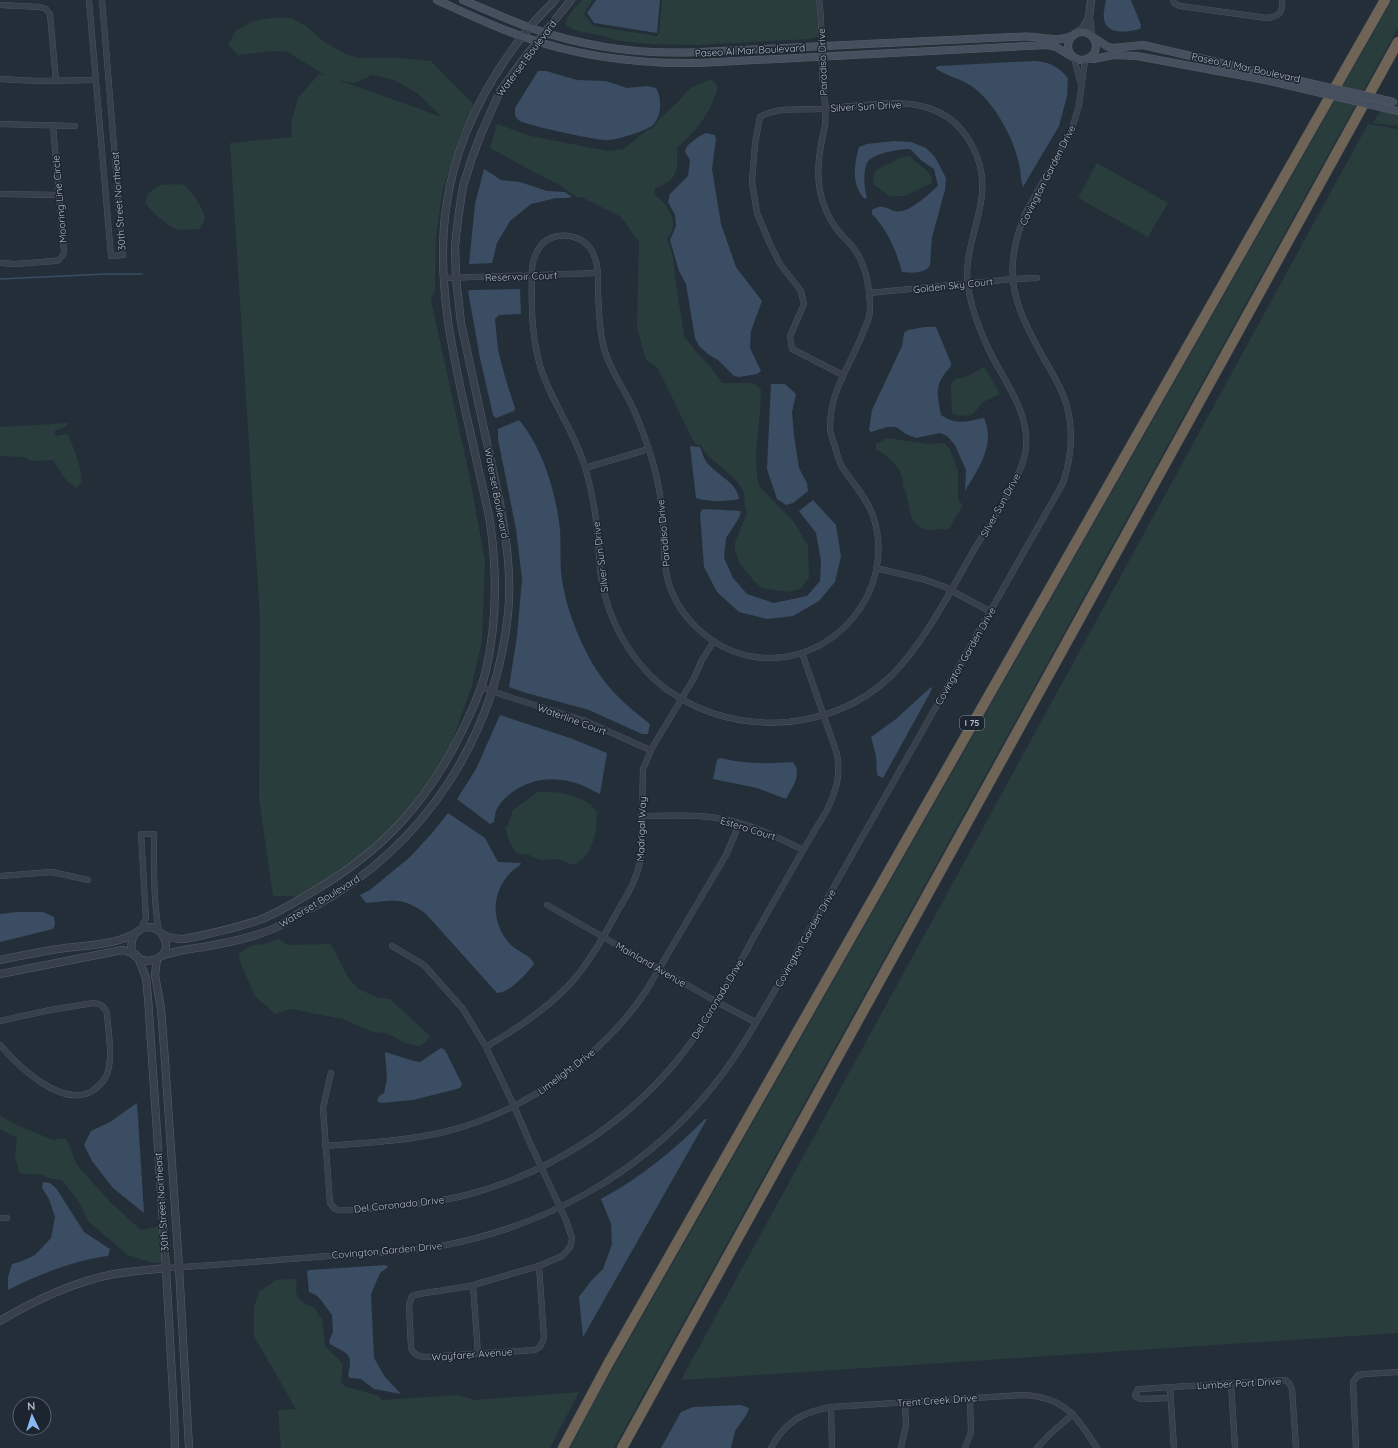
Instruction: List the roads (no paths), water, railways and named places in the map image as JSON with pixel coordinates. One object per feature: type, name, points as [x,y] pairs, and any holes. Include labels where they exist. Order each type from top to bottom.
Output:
[{"type":"highway","name":"I 75","points":[[563,1448],[608,1364],[1385,0]]},
{"type":"highway","points":[[622,1448],[1398,42]]},
{"type":"main road","name":"Paseo Al Mar Boulevard","points":[[437,0],[537,42],[575,52],[615,59],[647,62],[698,63],[1047,45],[1056,47],[1073,57]]},
{"type":"main road","name":"Paseo Al Mar Boulevard","points":[[463,0],[529,28],[570,40],[595,45],[652,52],[678,53],[1033,36],[1060,39],[1075,34]]},
{"type":"main road","points":[[1085,32],[1092,36],[1096,42],[1096,49],[1093,55],[1087,59],[1078,60],[1073,57],[1067,46],[1069,39],[1075,34],[1085,32]]},
{"type":"main road","name":"Paseo Al Mar Boulevard","points":[[1092,36],[1108,47],[1119,48],[1144,45],[1398,103]]},
{"type":"main road","name":"Paseo Al Mar Boulevard","points":[[1087,59],[1128,54],[1260,79],[1398,111]]},
{"type":"street","name":"30th Street Northeast","points":[[89,0],[110,256],[123,255],[102,0]]},
{"type":"street","name":"Waterset Boulevard","points":[[161,933],[174,939],[184,939],[262,919],[281,910],[336,878],[360,861],[400,824],[434,782],[451,754],[468,720],[481,687],[486,668],[494,617],[495,563],[489,519],[447,320],[443,241],[446,208],[453,170],[463,139],[491,80],[529,28],[555,0]]},
{"type":"street","name":"Waterset Boulevard","points":[[159,957],[180,950],[237,940],[277,927],[298,914],[316,906],[366,872],[389,854],[412,830],[441,795],[470,746],[485,713],[501,656],[508,613],[506,540],[499,498],[461,323],[456,278],[458,219],[463,186],[474,152],[500,91],[571,0]]},
{"type":"street","name":"Paradiso Drive","points":[[532,275],[533,259],[543,243],[550,238],[570,236],[578,238],[590,247],[597,262],[599,321],[603,347],[610,364],[634,410],[649,449],[656,474],[662,512],[664,555],[668,580],[679,606],[690,621],[705,635],[729,649],[758,657],[787,656],[828,642],[845,627],[857,613],[867,597],[876,568],[878,541],[873,515],[862,495],[839,462],[830,432],[831,406],[839,383],[859,343],[870,315],[866,274],[856,252],[838,231],[827,213],[820,191],[818,165],[825,124],[821,13],[819,0]]},
{"type":"street","points":[[1091,0],[1089,18],[1092,36]]},
{"type":"street","points":[[1172,0],[1180,6],[1267,18],[1275,17],[1280,13],[1283,6],[1282,0]]},
{"type":"street","points":[[0,5],[40,7],[46,9],[50,14],[56,81]]},
{"type":"street","points":[[1075,34],[1082,28],[1089,18]]},
{"type":"street","name":"Covington Garden Drive","points":[[1073,57],[1081,85]]},
{"type":"street","name":"Covington Garden Drive","points":[[0,1321],[22,1308],[56,1292],[112,1274],[166,1268],[408,1250],[440,1246],[499,1231],[531,1220],[582,1197],[614,1177],[646,1153],[675,1128],[705,1097],[729,1067],[786,972],[1059,492],[1066,474],[1071,448],[1070,423],[1065,401],[1060,388],[1017,304],[1012,279],[1013,256],[1020,228],[1026,212],[1071,132],[1079,105],[1081,85],[1087,59]]},
{"type":"street","points":[[0,79],[56,81],[96,80]]},
{"type":"street","name":"Silver Sun Drive","points":[[532,275],[533,330],[537,354],[543,376],[554,401],[572,433],[585,468],[595,508],[601,582],[607,604],[619,633],[627,648],[660,684],[682,699],[702,709],[726,717],[747,722],[786,723],[822,716],[855,702],[875,689],[893,674],[917,643],[951,590],[1008,494],[1023,464],[1026,450],[1026,430],[1020,407],[980,330],[969,292],[969,254],[981,202],[982,183],[979,162],[969,138],[946,117],[926,107],[903,104],[824,108],[768,112],[760,117],[755,144],[752,182],[757,213],[780,264],[801,291],[804,304],[790,336],[792,349],[843,375]]},
{"type":"street","points":[[0,124],[75,126]]},
{"type":"street","name":"Mooring Line Circle","points":[[0,263],[15,264],[59,260],[63,255],[64,251],[53,126]]},
{"type":"street","points":[[0,194],[59,195]]},
{"type":"street","name":"Reservoir Court","points":[[444,278],[598,273]]},
{"type":"street","name":"Golden Sky Court","points":[[869,293],[1012,279],[1037,278]]},
{"type":"street","points":[[585,468],[649,449]]},
{"type":"street","points":[[876,568],[926,580],[951,590],[991,612]]},
{"type":"street","name":"Madrigal Way","points":[[486,1047],[515,1029],[552,1001],[576,976],[604,937],[633,884],[639,867],[641,856],[643,768],[650,750],[682,699],[714,641]]},
{"type":"street","name":"Del Coronado Drive","points":[[331,1073],[322,1108],[330,1203],[335,1209],[338,1210],[413,1205],[487,1189],[541,1167],[564,1155],[599,1133],[637,1103],[662,1078],[698,1032],[717,1002],[827,810],[835,792],[839,766],[837,754],[822,716],[802,652]]},
{"type":"street","name":"Waterline Court","points":[[481,687],[582,720],[650,750]]},
{"type":"street","name":"Estero Court","points":[[641,816],[715,818],[738,822],[777,837],[803,850]]},
{"type":"street","name":"Limelight Drive","points":[[325,1146],[387,1141],[435,1134],[477,1123],[540,1092],[588,1057],[633,1010],[660,969],[726,855],[736,832],[738,822]]},
{"type":"street","points":[[0,974],[123,950],[146,961],[159,957],[165,950],[166,944],[156,917],[154,834],[141,834],[146,918],[139,931],[133,938],[132,945],[136,956]]},
{"type":"street","points":[[0,876],[52,872],[88,880]]},
{"type":"street","name":"Mainland Avenue","points":[[547,905],[755,1022]]},
{"type":"street","points":[[0,960],[54,949],[112,942],[124,939],[139,931],[151,928],[161,933]]},
{"type":"street","name":"Wayfarer Avenue","points":[[392,946],[424,965],[463,1009],[486,1047],[570,1228],[572,1238],[571,1245],[562,1256],[539,1266],[473,1285],[412,1296],[409,1305],[412,1348],[414,1354],[420,1357],[478,1354],[535,1350],[540,1347],[544,1338],[539,1266]]},
{"type":"street","name":"30th Street Northeast","points":[[136,956],[146,978],[148,998],[166,1268],[175,1448]]},
{"type":"street","name":"30th Street Northeast","points":[[159,957],[155,975],[161,1009],[179,1267],[189,1448]]},
{"type":"street","points":[[0,1021],[57,1009],[94,1003],[99,1004],[107,1013],[109,1066],[107,1076],[98,1088],[83,1095],[69,1095],[48,1086],[27,1072],[9,1056],[0,1045]]},
{"type":"street","points":[[0,1218],[7,1218]]},
{"type":"street","points":[[473,1285],[478,1354]]},
{"type":"street","points":[[1356,1448],[1352,1385],[1354,1379],[1358,1375],[1364,1374],[1398,1372]]},
{"type":"street","name":"Lumber Port Drive","points":[[1171,1398],[1140,1399],[1135,1396],[1138,1389],[1141,1388],[1285,1380],[1289,1383],[1292,1389],[1296,1448]]},
{"type":"street","points":[[1231,1383],[1235,1448]]},
{"type":"street","points":[[1170,1387],[1174,1448]]},
{"type":"street","name":"Trent Creek Drive","points":[[772,1448],[783,1430],[795,1420],[806,1413],[819,1409],[1023,1395],[1037,1396],[1054,1401],[1073,1414],[1079,1420],[1097,1448]]},
{"type":"street","points":[[965,1448],[971,1432],[970,1398]]},
{"type":"street","points":[[901,1448],[906,1422],[905,1402]]},
{"type":"street","points":[[831,1407],[832,1448]]},
{"type":"street","points":[[1037,1448],[1049,1435],[1073,1414]]},
{"type":"water","points":[[596,0],[660,0],[657,33],[594,23],[587,13]]},
{"type":"water","points":[[1106,0],[1131,0],[1141,25],[1140,29],[1119,32],[1109,28],[1104,19]]},
{"type":"water","points":[[1034,61],[1045,62],[1053,65],[1068,78],[1067,96],[1059,126],[1023,187],[1015,150],[1007,130],[995,111],[973,87],[935,68],[938,66]]},
{"type":"water","points":[[538,71],[546,71],[577,80],[606,81],[627,88],[646,86],[656,88],[660,102],[658,117],[653,125],[644,130],[612,140],[601,140],[548,129],[519,121],[515,116],[515,108]]},
{"type":"water","points":[[706,133],[715,135],[716,139],[712,169],[721,224],[736,267],[762,301],[751,331],[750,348],[761,371],[757,374],[739,377],[734,376],[718,360],[699,346],[695,338],[686,284],[679,271],[670,240],[676,226],[675,215],[668,202],[670,194],[688,176],[690,160],[685,152],[687,146],[698,137]]},
{"type":"water","points":[[894,141],[911,142],[926,148],[935,157],[946,178],[945,190],[932,237],[930,265],[925,270],[918,272],[902,272],[891,241],[883,227],[872,214],[872,210],[884,207],[894,211],[902,211],[916,204],[938,186],[934,169],[922,161],[910,149],[880,154],[867,163],[864,180],[867,197],[865,199],[857,188],[855,167],[859,147],[867,144]]},
{"type":"water","points":[[484,169],[501,180],[520,182],[547,191],[565,192],[572,197],[556,198],[531,204],[510,221],[497,243],[492,263],[469,264],[475,204]]},
{"type":"water","points":[[520,289],[521,314],[499,315],[495,319],[498,350],[515,408],[514,411],[496,418],[493,415],[480,358],[468,291]]},
{"type":"water","points":[[936,327],[951,363],[951,366],[939,384],[938,389],[938,400],[941,415],[957,422],[984,418],[987,428],[988,438],[984,456],[965,491],[966,470],[955,445],[947,436],[940,433],[916,438],[906,434],[896,427],[887,427],[871,432],[869,430],[872,410],[902,346],[904,333],[908,330]]},
{"type":"water","points":[[771,384],[785,384],[796,394],[792,412],[794,436],[799,468],[807,483],[808,491],[793,503],[786,505],[777,499],[767,469]]},
{"type":"water","points":[[519,420],[535,444],[552,486],[560,529],[561,572],[563,587],[578,633],[592,663],[610,688],[650,724],[648,734],[642,734],[589,710],[509,687],[517,636],[522,579],[516,529],[498,439],[498,429]]},
{"type":"water","points":[[690,446],[700,447],[707,462],[731,484],[738,494],[739,499],[717,501],[696,498]]},
{"type":"water","points":[[813,500],[836,525],[841,556],[835,582],[819,601],[793,616],[767,619],[739,612],[717,592],[704,567],[700,513],[703,509],[741,511],[739,518],[726,538],[724,558],[733,578],[747,594],[774,603],[807,596],[820,581],[821,561],[816,533],[799,511]]},
{"type":"water","points":[[931,687],[930,693],[883,778],[877,775],[876,756],[871,737],[896,719]]},
{"type":"water","points":[[500,715],[570,738],[607,753],[600,794],[579,784],[562,780],[551,779],[531,782],[521,786],[505,799],[497,809],[494,822],[490,824],[457,799],[476,769]]},
{"type":"water","points":[[720,758],[756,763],[793,762],[797,771],[796,781],[786,799],[757,788],[713,779],[717,760]]},
{"type":"water","points":[[448,813],[485,838],[498,862],[521,863],[503,882],[496,902],[496,913],[498,924],[503,935],[511,945],[527,955],[534,964],[518,982],[502,992],[497,993],[426,914],[418,908],[398,901],[366,903],[360,895],[370,890],[410,857]]},
{"type":"water","points":[[17,912],[43,912],[54,917],[55,925],[53,929],[0,942],[0,914]]},
{"type":"water","points":[[441,1048],[445,1050],[462,1084],[461,1087],[413,1100],[381,1103],[377,1101],[379,1096],[384,1093],[387,1079],[385,1052],[420,1062]]},
{"type":"water","points":[[137,1103],[144,1213],[113,1188],[92,1161],[84,1145],[91,1131],[110,1122]]},
{"type":"water","points":[[705,1119],[707,1119],[583,1337],[579,1297],[591,1281],[603,1269],[612,1244],[611,1224],[601,1199],[643,1173],[656,1163]]},
{"type":"water","points":[[43,1182],[50,1183],[56,1188],[84,1232],[110,1249],[108,1256],[83,1261],[56,1269],[8,1290],[8,1277],[12,1264],[35,1255],[51,1238],[55,1217],[49,1199],[42,1188]]},
{"type":"water","points":[[386,1265],[388,1267],[380,1273],[371,1294],[374,1358],[385,1377],[401,1394],[374,1389],[361,1379],[350,1378],[348,1376],[350,1359],[342,1350],[330,1344],[329,1341],[333,1332],[332,1315],[316,1295],[309,1292],[307,1271]]},
{"type":"water","points":[[741,1405],[749,1408],[747,1414],[735,1431],[731,1448],[661,1448],[681,1412],[693,1407]]},
{"type":"waterway","points":[[0,279],[106,274],[142,274]]}]
